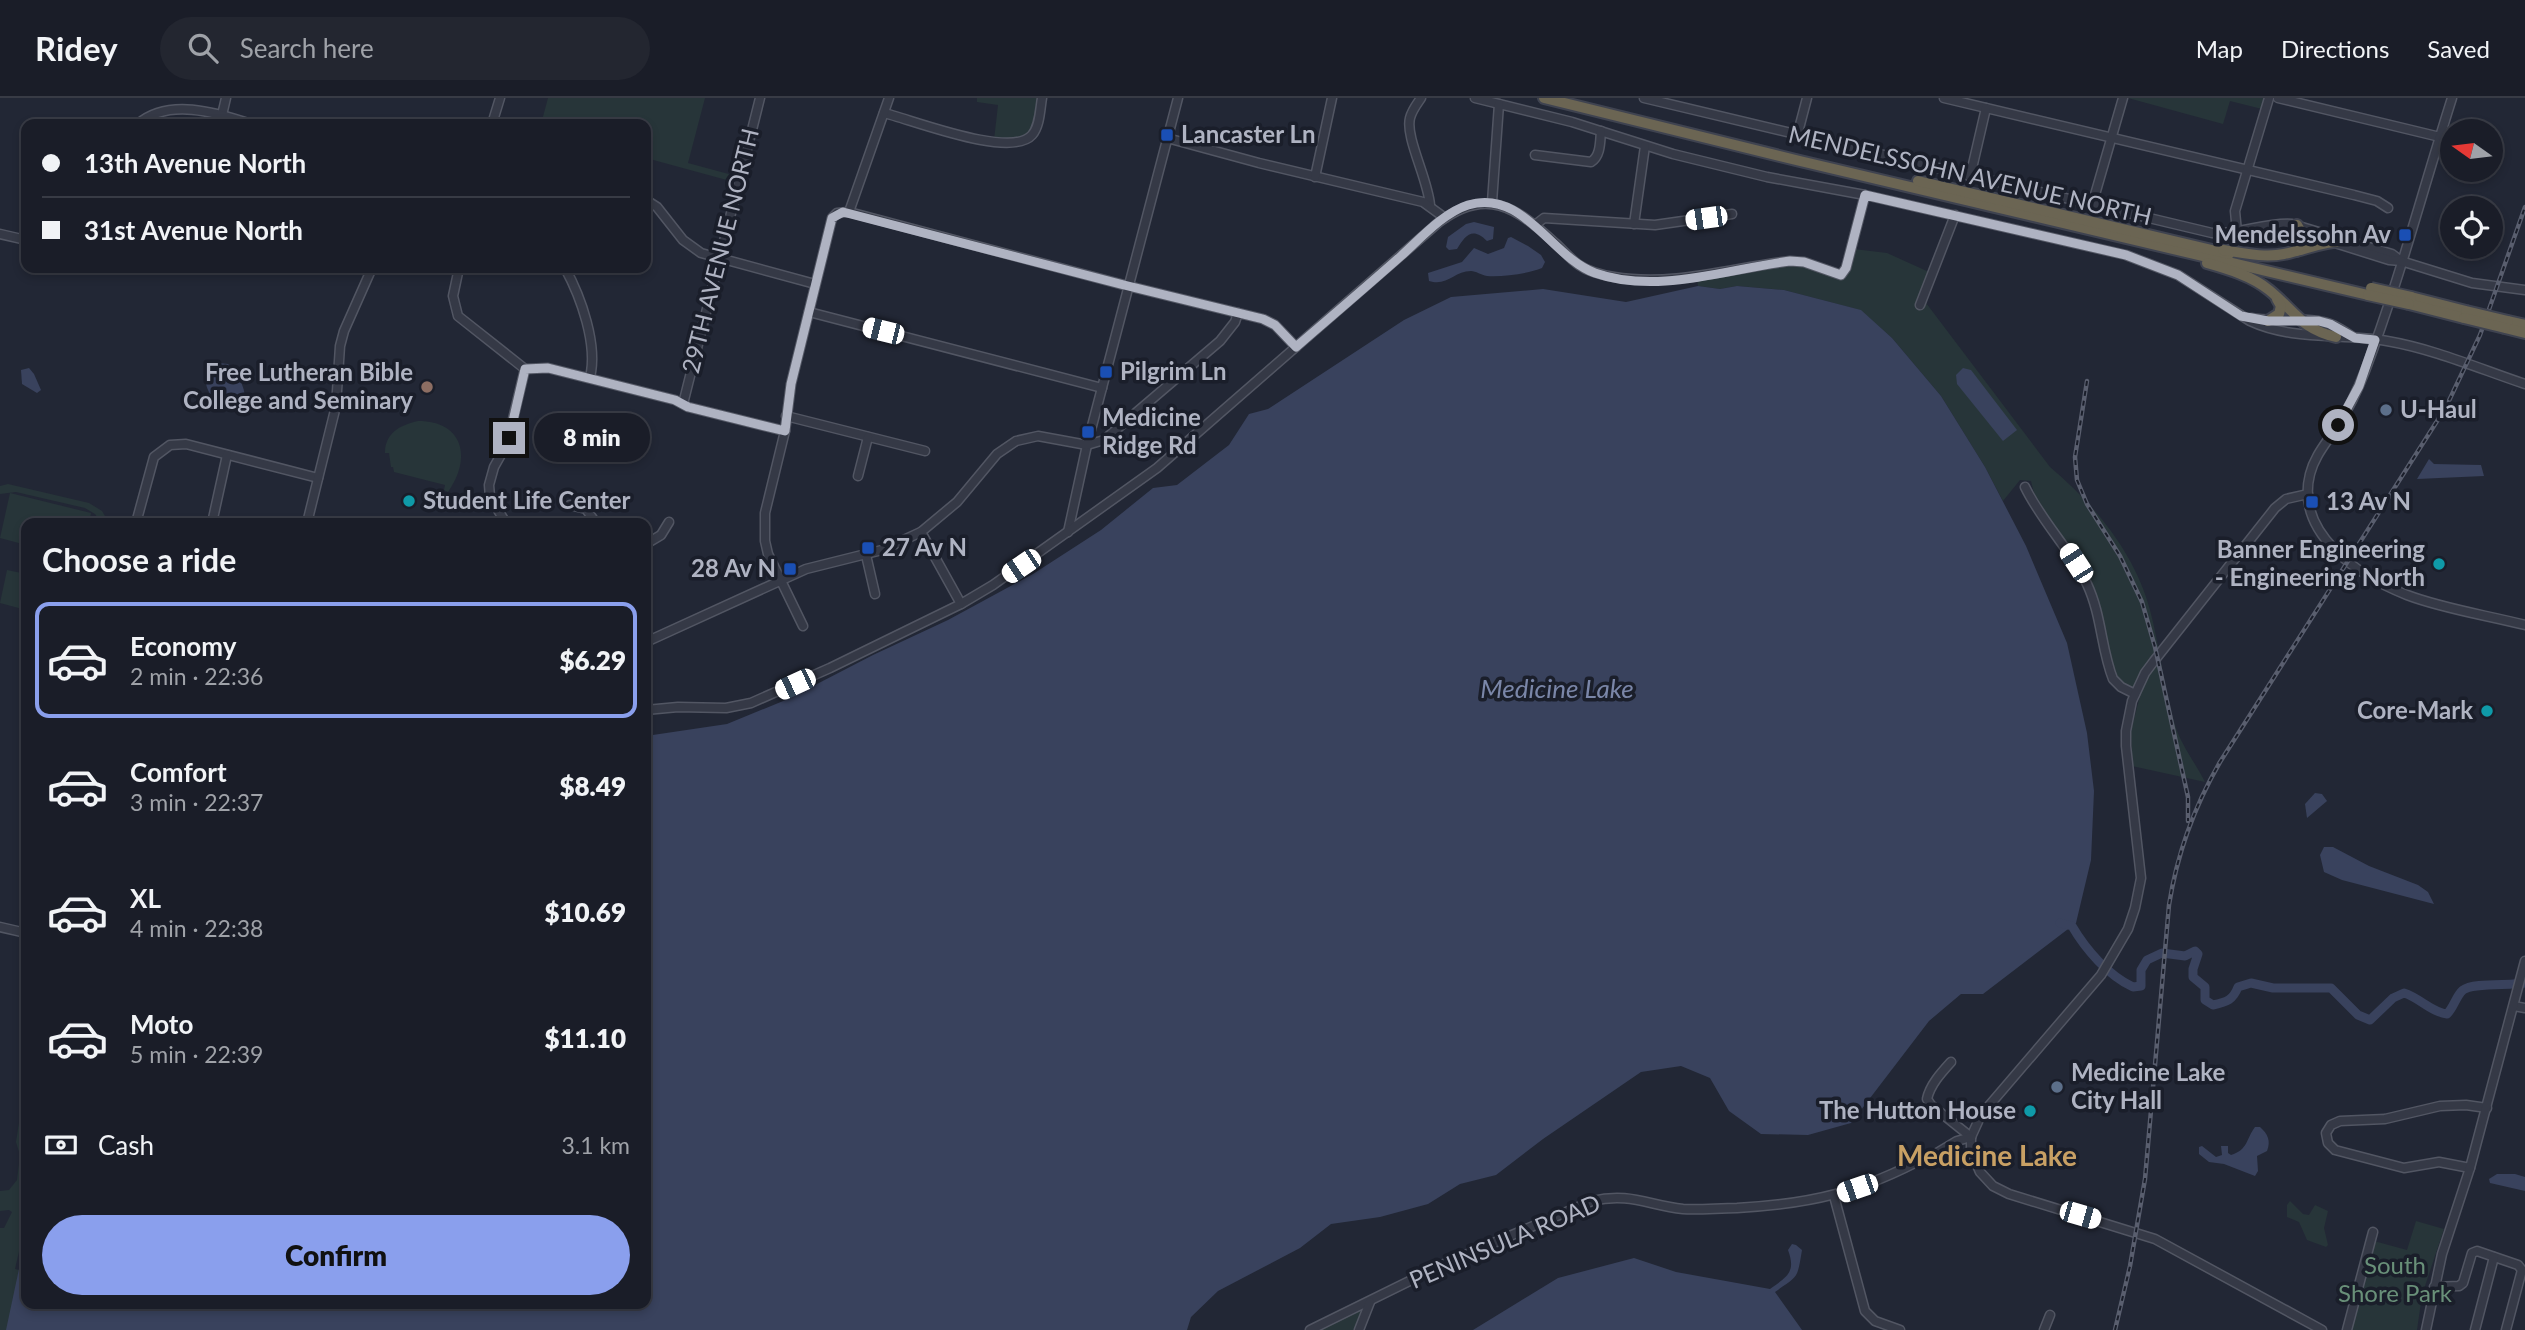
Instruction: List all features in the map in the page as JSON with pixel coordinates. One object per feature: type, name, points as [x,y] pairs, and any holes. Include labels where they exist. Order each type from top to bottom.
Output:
[{"type":"highway","points":[[1544,98],[2121,237],[2369,291]]},
{"type":"highway","points":[[1575,98],[2410,301],[2507,324],[2525,325]]},
{"type":"highway","points":[[2296,251],[2302,240],[2297,225]]},
{"type":"highway","points":[[2121,237],[2245,276],[2276,296],[2301,321],[2316,331],[2336,337]]},
{"type":"highway","points":[[2172,241],[2260,255],[2281,254],[2344,241]]},
{"type":"highway","points":[[2268,321],[2277,317],[2281,309],[2276,296]]},
{"type":"highway","points":[[2507,324],[2525,332]]},
{"type":"street","points":[[222,115],[226,98]]},
{"type":"street","points":[[494,119],[500,98]]},
{"type":"street","name":"29TH AVENUE NORTH","points":[[683,404],[760,98]]},
{"type":"street","points":[[849,212],[890,98]]},
{"type":"street","points":[[884,113],[972,139],[994,142],[1022,141],[1030,137],[1037,127],[1042,98]]},
{"type":"street","points":[[1068,532],[1087,445],[1178,98]]},
{"type":"street","points":[[1315,177],[1332,98]]},
{"type":"street","points":[[1421,98],[1413,110],[1409,126],[1426,179],[1430,205]]},
{"type":"street","points":[[1475,98],[1767,177],[1955,215],[2148,262],[2197,285],[2256,324],[2274,329],[2375,340],[2415,348],[2525,384]]},
{"type":"street","name":"MENDELSSOHN AVENUE NORTH","points":[[1644,98],[2212,233],[2237,232],[2276,224],[2297,225],[2392,254],[2401,261]]},
{"type":"street","points":[[1797,136],[1807,98]]},
{"type":"street","points":[[1944,98],[1965,100],[1986,108],[2354,195],[2376,201],[2388,208]]},
{"type":"street","points":[[2092,205],[2123,98]]},
{"type":"street","points":[[2237,232],[2235,211],[2269,98]]},
{"type":"street","points":[[2278,98],[2440,137],[2365,372],[2349,407],[2312,466],[2308,494],[2314,521],[2327,542],[2378,581],[2408,596],[2525,625]]},
{"type":"street","points":[[2446,119],[2452,98]]},
{"type":"street","points":[[1492,202],[1499,104]]},
{"type":"street","points":[[144,119],[151,113],[171,106],[235,119]]},
{"type":"street","points":[[1970,177],[1986,108]]},
{"type":"street","points":[[1535,155],[1591,162],[1596,159],[1599,151],[1601,131]]},
{"type":"street","points":[[1167,138],[1430,205],[1445,218]]},
{"type":"street","points":[[1634,224],[1645,146]]},
{"type":"street","points":[[651,710],[726,708],[751,703],[830,668],[961,604],[993,585],[1157,468],[1445,218],[1468,205],[1492,202],[1511,210],[1535,225],[1578,264],[1593,272],[1610,277],[1657,281],[1790,261],[1804,262],[1837,275],[1844,273],[1865,195]]},
{"type":"street","points":[[651,203],[688,245],[701,253],[816,284]]},
{"type":"street","points":[[803,626],[768,554],[765,513],[785,431],[791,384],[808,312],[832,218],[837,213],[849,212],[1238,313],[1271,323],[1296,347]]},
{"type":"street","points":[[1535,225],[1544,218],[1655,225],[1732,214]]},
{"type":"street","points":[[1920,305],[1955,215]]},
{"type":"street","name":"MENDELSSOHN AVENUE NORTH","points":[[2297,225],[2331,242],[2389,260],[2401,261],[2472,283],[2525,290]]},
{"type":"street","points":[[0,234],[21,239]]},
{"type":"street","points":[[308,518],[336,406],[340,346],[370,273]]},
{"type":"street","points":[[458,273],[454,304],[458,316],[525,369],[548,368],[590,377],[785,431]]},
{"type":"street","points":[[568,273],[593,346],[594,358],[590,377]]},
{"type":"street","points":[[808,312],[1102,388]]},
{"type":"street","points":[[651,638],[827,562],[866,555],[921,532],[957,502],[996,454],[1016,441],[1048,436],[1087,445],[1104,440],[1220,341],[1235,322],[1238,313]]},
{"type":"street","points":[[2241,316],[2268,321],[2330,324],[2355,338]]},
{"type":"street","points":[[503,518],[491,498],[489,485],[494,467],[508,444],[525,369]]},
{"type":"street","points":[[786,416],[925,451]]},
{"type":"street","points":[[858,476],[868,437]]},
{"type":"street","points":[[137,518],[153,457],[170,445],[186,444],[318,478]]},
{"type":"street","points":[[213,518],[227,455]]},
{"type":"street","points":[[2025,487],[2076,563],[2087,585],[2096,607],[2113,679],[2121,687],[2135,694]]},
{"type":"street","points":[[2308,494],[2286,499],[2275,508],[2154,661],[2135,694],[2128,715],[2126,746],[2140,855],[2140,890],[2128,929],[2101,975],[1981,1115],[1971,1136],[1971,1152],[1980,1172],[2001,1191],[2155,1238],[2322,1330]]},
{"type":"street","points":[[570,505],[586,509],[592,518]]},
{"type":"street","points":[[651,541],[661,535],[669,522]]},
{"type":"street","points":[[921,532],[961,604]]},
{"type":"street","points":[[866,555],[875,594]]},
{"type":"street","points":[[0,927],[21,932]]},
{"type":"street","points":[[2426,1330],[2434,1287],[2487,1108],[2525,961]]},
{"type":"street","points":[[2514,1006],[2525,1008]]},
{"type":"street","points":[[1951,1062],[1937,1078],[1927,1099],[1971,1136]]},
{"type":"street","points":[[2470,1168],[2439,1162],[2404,1168],[2335,1150],[2328,1143],[2326,1133],[2331,1125],[2340,1121],[2378,1120],[2440,1106],[2466,1105],[2487,1108]]},
{"type":"street","name":"PENINSULA ROAD","points":[[1310,1330],[1469,1253],[1603,1198],[1629,1197],[1676,1208],[1698,1209],[1785,1205],[1835,1196],[1871,1183],[1971,1136]]},
{"type":"street","points":[[1835,1196],[1865,1311],[1875,1321],[1900,1330]]},
{"type":"street","points":[[2347,1330],[2373,1232]]},
{"type":"street","points":[[2434,1287],[2459,1286],[2463,1283],[2472,1253],[2477,1251],[2518,1265],[2522,1270],[2506,1330]]},
{"type":"street","points":[[2475,1330],[2494,1257]]},
{"type":"street","points":[[1359,1330],[1370,1302]]},
{"type":"street","points":[[2044,1330],[2050,1315]]},
{"type":"green space","points":[[548,98],[705,98],[688,163],[736,176],[734,182],[651,159],[651,119],[542,119]]},
{"type":"green space","points":[[977,98],[1039,98],[1030,132],[1020,139],[994,140],[998,105],[977,102]]},
{"type":"green space","points":[[2128,98],[2265,98],[2262,109],[2230,101],[2223,124]]},
{"type":"green space","points":[[1854,249],[1887,253],[1929,272],[1920,295],[2050,467],[2097,513],[2123,549],[2150,610],[2175,725],[2205,782],[2132,766],[2131,731],[2141,692],[2126,686],[2113,668],[2099,605],[2078,561],[2036,501],[2031,481],[2020,480],[2003,501],[1941,396],[1892,338],[1860,310],[1784,290],[1698,286],[1697,279],[1789,265],[1806,266],[1840,280],[1848,274]]},
{"type":"green space","points":[[418,421],[445,427],[459,444],[460,467],[448,492],[444,490],[445,485],[394,472],[389,453],[385,453],[388,440],[395,431]]},
{"type":"green space","points":[[8,484],[89,503],[102,511],[106,518],[98,518],[85,508],[16,492],[0,494],[0,486]]},
{"type":"green space","points":[[10,493],[91,513],[90,518],[21,518],[21,544],[0,538]]},
{"type":"green space","points":[[7,570],[21,573],[21,609],[0,603]]},
{"type":"green space","points":[[21,1110],[21,1243],[15,1269],[19,1270],[10,1330],[0,1330],[0,1228],[4,1228],[12,1212],[0,1211],[0,1191],[9,1190],[17,1180],[20,1155],[16,1142]]},
{"type":"green space","points":[[2290,1201],[2303,1214],[2309,1215],[2315,1205],[2328,1211],[2324,1228],[2328,1245],[2326,1247],[2307,1240],[2299,1222],[2287,1217],[2287,1205]]},
{"type":"green space","name":"South Shore Park","points":[[2416,1221],[2444,1229],[2422,1295],[2417,1330],[2351,1330],[2374,1241],[2407,1250]]},
{"type":"green space","points":[[1370,1302],[1359,1330],[1310,1330]]},
{"type":"water","points":[[1474,222],[1494,227],[1493,239],[1487,241],[1477,234],[1469,234],[1457,249],[1449,250],[1446,247],[1448,237],[1466,224]]},
{"type":"water","points":[[1511,237],[1541,255],[1545,262],[1542,268],[1500,276],[1487,276],[1473,271],[1460,273],[1441,282],[1429,281],[1428,273],[1462,262],[1474,248],[1488,254],[1504,248]]},
{"type":"water","name":"Medicine Lake","points":[[1698,286],[1720,289],[1737,286],[1784,290],[1861,310],[1892,338],[1941,396],[1985,467],[2026,546],[2067,643],[2087,733],[2094,791],[2091,860],[2076,923],[1983,994],[1961,994],[1929,1021],[1851,1123],[1808,1135],[1761,1134],[1729,1111],[1710,1078],[1681,1066],[1641,1072],[1543,1139],[1496,1175],[1460,1184],[1428,1204],[1380,1217],[1331,1224],[1300,1248],[1218,1291],[1191,1317],[1187,1330],[6,1330],[21,1260],[21,1309],[651,1309],[651,735],[727,724],[788,699],[948,620],[1033,574],[1101,530],[1153,488],[1177,485],[1229,445],[1249,414],[1268,409],[1404,320],[1451,297],[1543,289],[1626,302]]},
{"type":"water","points":[[219,363],[228,364],[239,379],[244,389],[245,408],[225,411],[211,395],[206,376]]},
{"type":"water","points":[[29,368],[41,390],[37,393],[22,384],[21,370]]},
{"type":"water","points":[[1963,368],[1971,370],[2017,430],[2003,441],[1957,384],[1956,375]]},
{"type":"water","points":[[2429,459],[2434,464],[2481,465],[2484,476],[2417,479]]},
{"type":"water","points":[[2315,793],[2322,794],[2327,801],[2307,818],[2305,804]]},
{"type":"water","points":[[2324,847],[2333,847],[2369,866],[2418,885],[2428,892],[2434,904],[2342,880],[2324,872],[2320,855]]},
{"type":"water","points":[[2255,1127],[2260,1127],[2265,1132],[2269,1144],[2267,1151],[2257,1156],[2258,1171],[2255,1176],[2224,1164],[2209,1162],[2199,1154],[2199,1147],[2202,1146],[2216,1157],[2222,1155],[2221,1146],[2228,1146],[2228,1153],[2231,1155],[2237,1153],[2244,1147]]},
{"type":"water","points":[[2497,1174],[2525,1177],[2525,1191],[2490,1183],[2489,1179]]},
{"type":"water","points":[[1792,1244],[1802,1250],[1797,1272],[1775,1292],[1802,1330],[1473,1330],[1558,1278],[1634,1258],[1676,1272],[1770,1289],[1782,1281],[1791,1269],[1788,1250]]},
{"type":"waterway","points":[[2060,923],[2072,926],[2098,961],[2133,987],[2141,986],[2141,970],[2147,960],[2162,953],[2185,956],[2195,951],[2198,954],[2193,977],[2205,987],[2205,1000],[2213,1005],[2229,1000],[2238,987],[2251,983],[2273,988],[2331,988],[2358,1015],[2370,1020],[2393,998],[2404,993],[2436,1011],[2447,1014],[2461,992],[2468,988],[2525,983]]},
{"type":"railway","points":[[2115,1330],[2130,1266],[2145,1179],[2169,905],[2188,831],[2220,762],[2446,407],[2480,335],[2525,207]]},
{"type":"railway","points":[[2087,381],[2075,457],[2077,480],[2087,504],[2120,556],[2142,602],[2155,647],[2188,797],[2188,821]]},
{"type":"place","name":"Lancaster Ln","points":[[1167,135]]},
{"type":"place","name":"Mendelssohn Av","points":[[2405,235]]},
{"type":"place","name":"Pilgrim Ln","points":[[1106,372]]},
{"type":"place","name":"Free Lutheran Bible College and Seminary","points":[[427,387]]},
{"type":"place","name":"U-Haul","points":[[2386,410]]},
{"type":"place","name":"Medicine Ridge Rd","points":[[1088,432]]},
{"type":"place","name":"Student Life Center","points":[[409,501]]},
{"type":"place","name":"13 Av N","points":[[2312,502]]},
{"type":"place","name":"27 Av N","points":[[868,548]]},
{"type":"place","name":"Banner Engineering - Engineering North","points":[[2439,564]]},
{"type":"place","name":"28 Av N","points":[[790,569]]},
{"type":"place","name":"Core-Mark","points":[[2487,711]]},
{"type":"place","name":"Medicine Lake City Hall","points":[[2057,1087]]},
{"type":"place","name":"The Hutton House","points":[[2030,1111]]},
{"type":"district","name":"Medicine Lake","points":[[1987,1156]]},
{"type":"route","points":[[509,438],[525,369],[540,367],[590,377],[675,400],[688,407],[785,431],[791,384],[832,218],[837,213],[849,212],[1263,319],[1275,325],[1296,347],[1438,223],[1468,205],[1492,202],[1511,210],[1538,227],[1578,264],[1593,272],[1610,277],[1657,281],[1790,261],[1804,262],[1841,275],[1846,268],[1865,195],[2126,255],[2148,262],[2197,285],[2241,316],[2268,321],[2319,321],[2355,338],[2375,340],[2359,386],[2338,425]]}]
